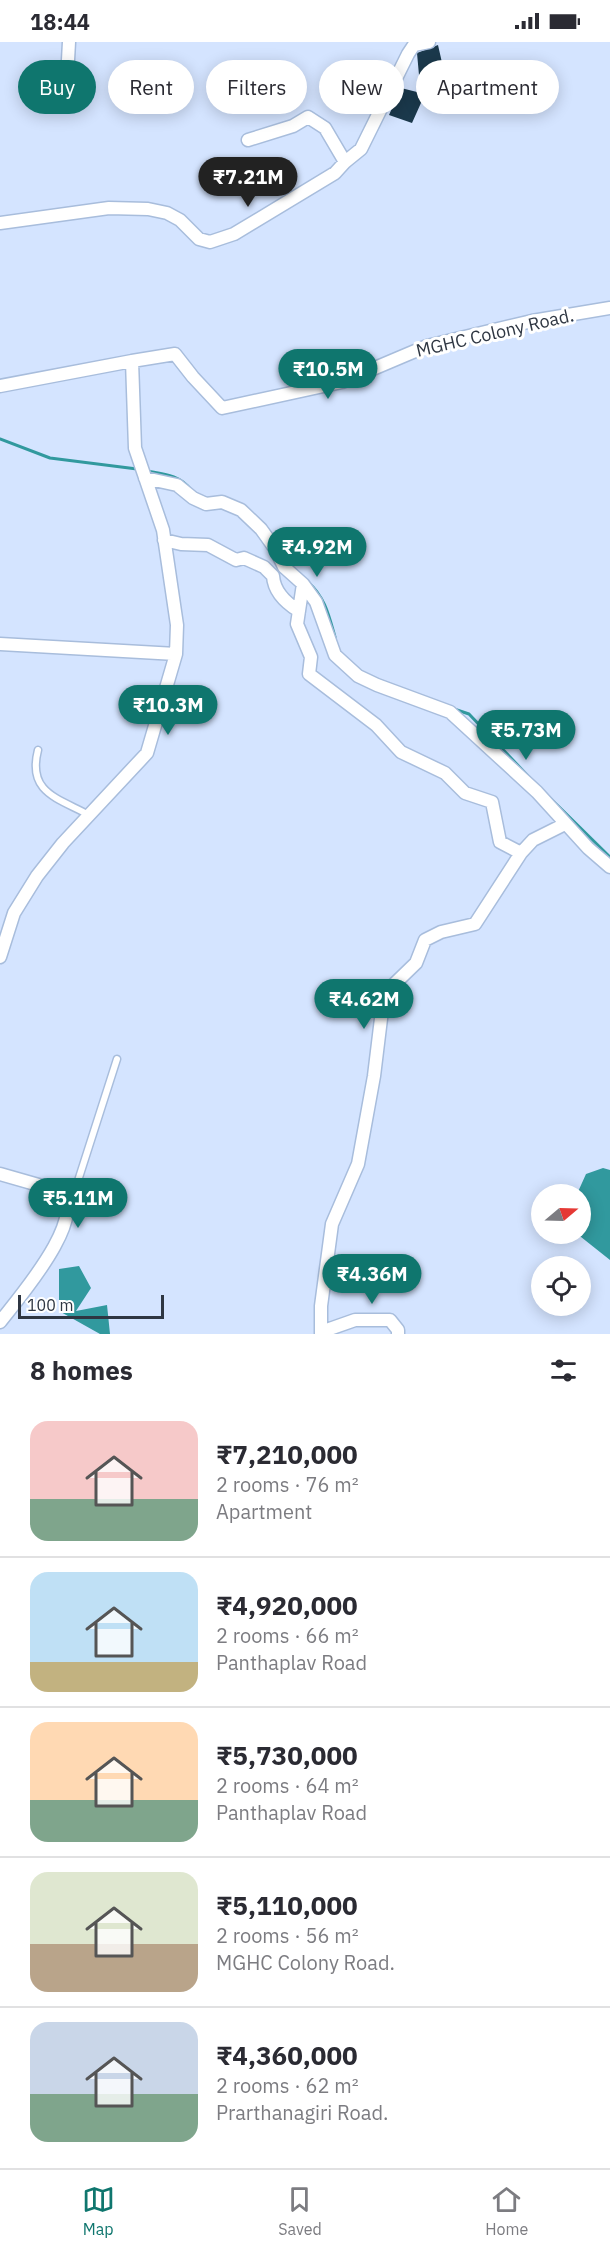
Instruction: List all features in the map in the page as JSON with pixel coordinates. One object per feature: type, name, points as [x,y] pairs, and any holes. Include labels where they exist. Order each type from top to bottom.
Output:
[{"type":"street","points":[[68,60],[69,42]]},
{"type":"street","points":[[0,223],[109,208],[148,209],[167,213],[180,220],[199,239],[210,242],[234,234],[335,173],[361,149],[408,54],[414,45],[429,42]]},
{"type":"street","points":[[248,140],[293,126],[308,117],[325,128],[345,162]]},
{"type":"street","name":"MGHC Colony Road.","points":[[132,361],[175,354],[222,408],[342,382],[427,346],[532,321],[610,308]]},
{"type":"street","points":[[0,386],[132,361],[135,448],[163,530],[177,625],[176,654],[147,753],[63,843],[25,894],[14,913],[0,957]]},
{"type":"street","points":[[143,473],[177,485],[192,498],[206,504],[222,502],[241,510],[261,529],[276,550],[284,567],[303,584],[316,602],[335,655],[358,676],[450,712],[537,792],[588,848],[610,867]]},
{"type":"street","points":[[164,540],[181,544],[208,545],[236,560],[244,558],[264,567],[273,576],[273,584],[287,604],[299,611]]},
{"type":"street","points":[[303,584],[297,624],[311,657],[309,674],[376,725],[401,752],[445,773],[465,793],[492,802],[500,842],[521,853]]},
{"type":"street","points":[[0,644],[176,654]]},
{"type":"street","points":[[398,1334],[398,1330],[390,1320],[366,1319],[345,1323],[321,1333],[321,1306],[332,1224],[358,1164],[374,1076],[384,994],[416,963],[425,940],[441,932],[475,924],[521,853],[533,840],[565,824]]},
{"type":"street","points":[[0,1174],[56,1190],[62,1193],[67,1200],[67,1211],[55,1248],[0,1322]]},
{"type":"lane","points":[[38,750],[34,766],[36,777],[41,785],[51,796],[90,815]]},
{"type":"lane","points":[[67,1200],[76,1187],[117,1059]]},
{"type":"shaded area","points":[[603,1168],[610,1170],[610,1260],[590,1244],[591,1184],[582,1184],[586,1174]]},
{"type":"shaded area","points":[[79,1266],[91,1288],[76,1311],[107,1305],[110,1334],[100,1334],[59,1311],[59,1269]]},
{"type":"building","points":[[438,45],[441,60],[418,60],[417,53]]},
{"type":"building","points":[[404,89],[416,92],[416,114],[412,123],[389,115],[404,114]]},
{"type":"waterway","points":[[0,439],[50,458],[137,469]]},
{"type":"waterway","points":[[147,471],[177,478],[191,490]]},
{"type":"waterway","points":[[224,498],[240,504]]},
{"type":"waterway","points":[[274,538],[279,543],[290,566]]},
{"type":"waterway","points":[[308,582],[322,600],[335,637]]},
{"type":"waterway","points":[[454,709],[469,714],[530,778]]},
{"type":"waterway","points":[[549,797],[610,857]]}]
